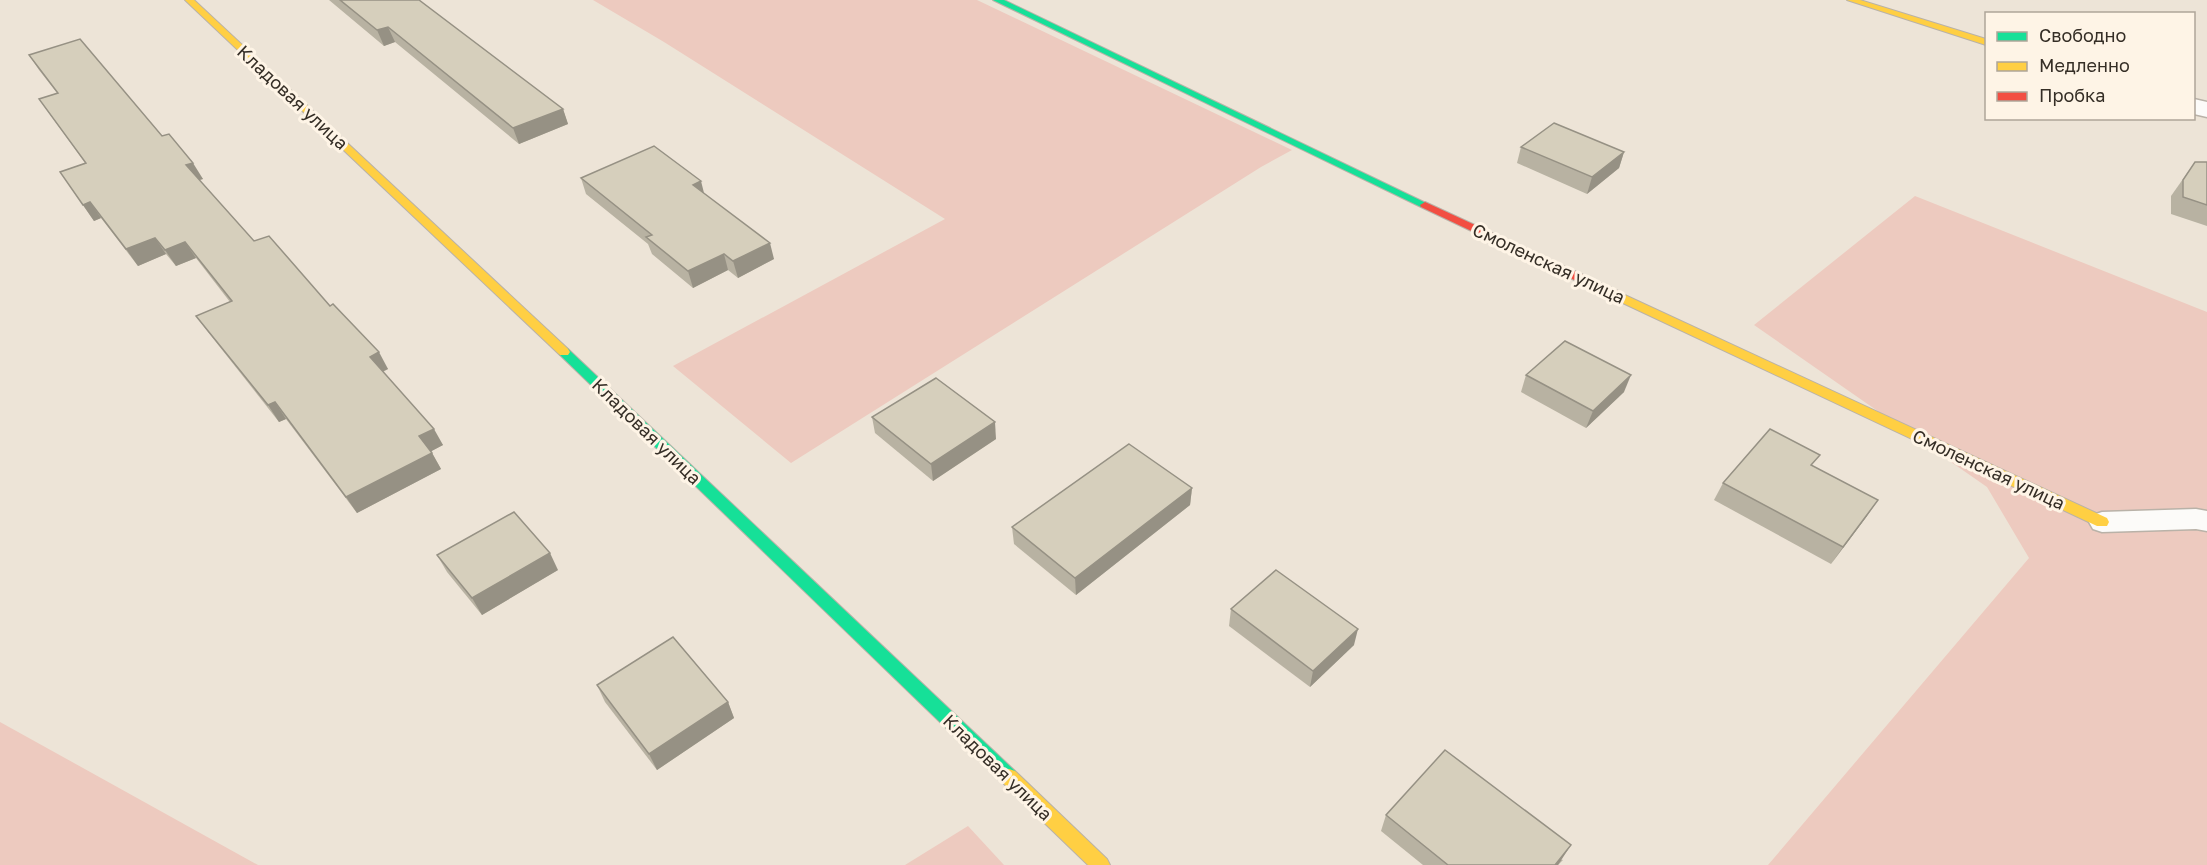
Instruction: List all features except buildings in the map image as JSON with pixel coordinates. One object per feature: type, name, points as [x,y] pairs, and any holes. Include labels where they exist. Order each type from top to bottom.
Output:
[{"type":"street","name":"Кладовая улица","points":[[189,0],[462,254],[1101,865]]},
{"type":"street","name":"Смоленская улица","points":[[997,0],[1487,235],[2102,522]]},
{"type":"street","points":[[1851,0],[1985,42]]},
{"type":"lane","points":[[2102,522],[2196,519],[2207,521]]},
{"type":"shaded area","points":[[593,0],[977,0],[1292,150],[1261,167],[791,463],[673,366],[945,219],[664,42]]},
{"type":"shaded area","points":[[1915,196],[2207,312],[2207,865],[1768,865],[2029,558],[1987,487],[1754,325]]},
{"type":"shaded area","points":[[0,722],[258,865],[0,865]]},
{"type":"shaded area","points":[[968,826],[1004,865],[905,865]]},
{"type":"traffic: fast","points":[[997,0],[1425,205]]},
{"type":"traffic: fast","points":[[564,352],[1009,777]]},
{"type":"traffic: slow","points":[[189,0],[564,352]]},
{"type":"traffic: slow","points":[[1851,0],[1985,42]]},
{"type":"traffic: slow","points":[[1614,294],[2102,522]]},
{"type":"traffic: slow","points":[[1009,777],[1101,865]]},
{"type":"traffic: jam","points":[[1425,205],[1614,294]]}]
